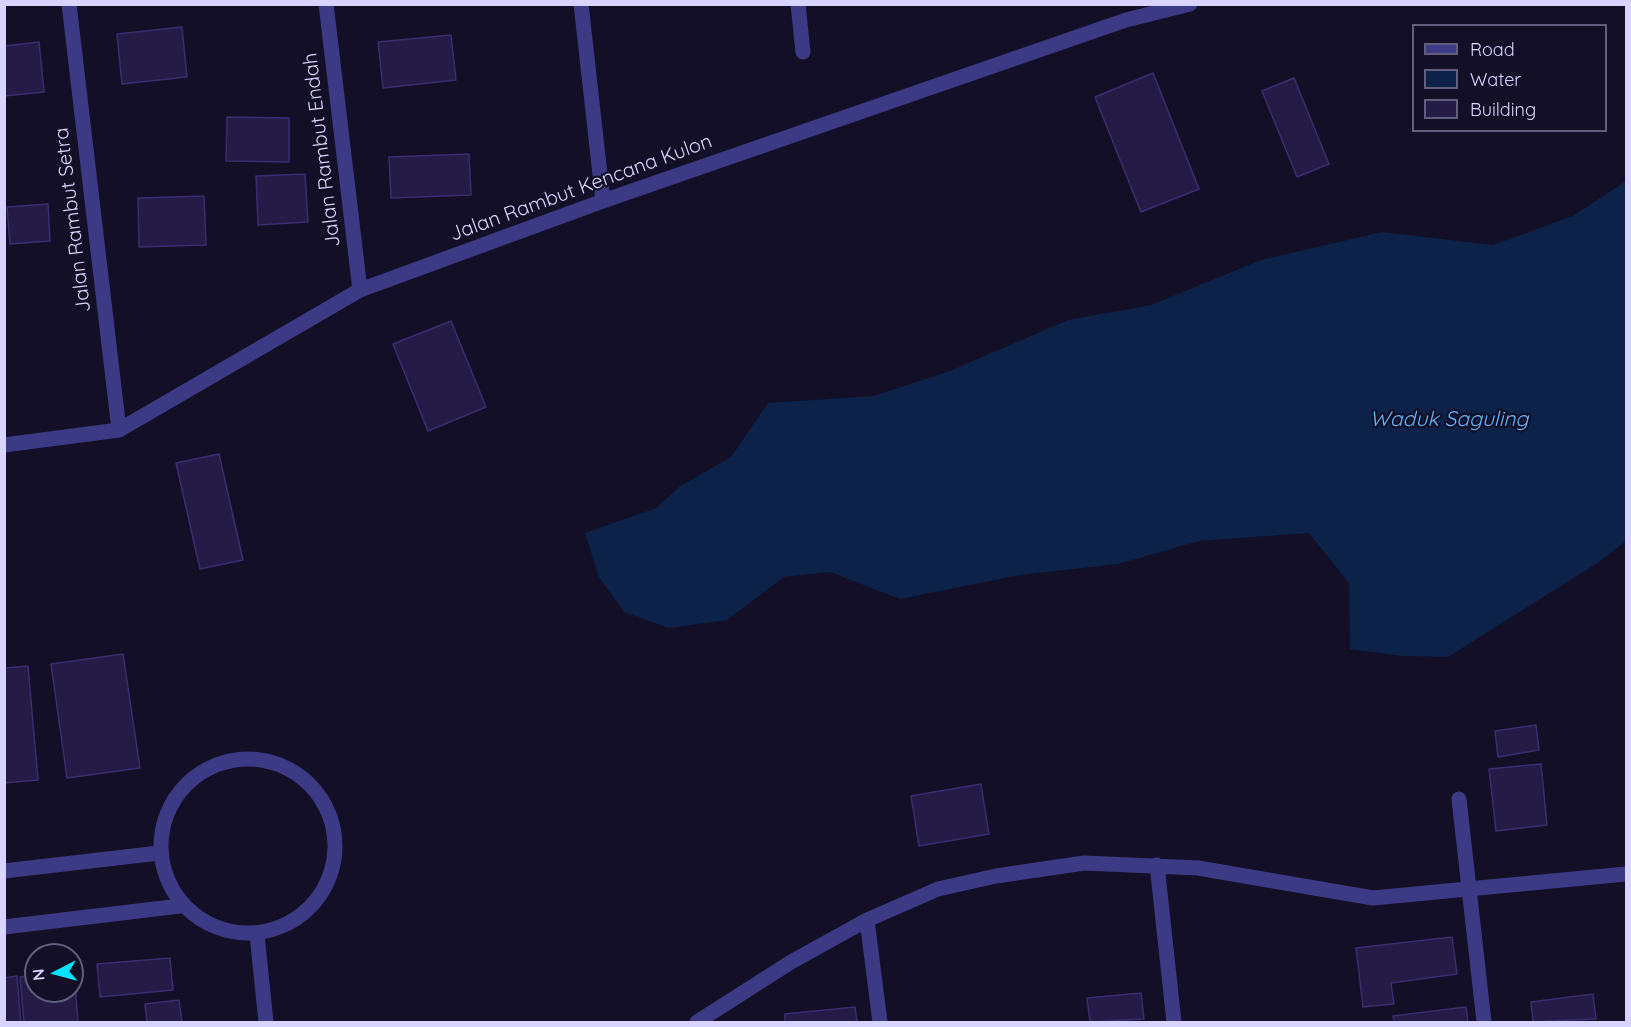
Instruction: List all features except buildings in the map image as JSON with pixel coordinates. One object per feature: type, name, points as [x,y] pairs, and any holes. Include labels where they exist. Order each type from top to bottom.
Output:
[{"type":"street","name":"Jalan Rambut Setra","points":[[69,4],[119,430]]},
{"type":"street","name":"Jalan Rambut Endah","points":[[326,4],[360,290]]},
{"type":"street","points":[[581,4],[603,201]]},
{"type":"street","points":[[798,4],[803,52]]},
{"type":"street","name":"Jalan Rambut Kencana Kulon","points":[[4,445],[119,430],[360,290],[603,201],[1139,16],[1190,4]]},
{"type":"street","points":[[227,759],[268,759],[305,778],[329,811],[336,852],[324,891],[295,921],[257,935],[228,933],[202,923],[180,906],[159,853],[166,811],[190,778],[227,759]]},
{"type":"street","points":[[1459,799],[1484,1023]]},
{"type":"street","points":[[4,871],[159,853]]},
{"type":"street","points":[[697,1023],[791,962],[867,920],[938,889],[996,876],[1084,863],[1157,865],[1198,868],[1373,897],[1469,891],[1626,874]]},
{"type":"street","points":[[1157,865],[1174,1023]]},
{"type":"street","points":[[4,927],[180,906]]},
{"type":"street","points":[[867,920],[880,1023]]},
{"type":"street","points":[[257,935],[266,1021]]},
{"type":"water","name":"Waduk Saguling","points":[[1626,181],[1626,541],[1599,562],[1448,657],[1402,656],[1350,649],[1349,583],[1309,533],[1199,541],[1118,564],[1020,575],[900,599],[830,572],[784,577],[727,620],[669,628],[624,612],[599,577],[585,533],[656,508],[679,487],[731,457],[768,403],[874,396],[950,371],[1068,320],[1151,305],[1261,260],[1382,232],[1493,245],[1573,216]]}]
